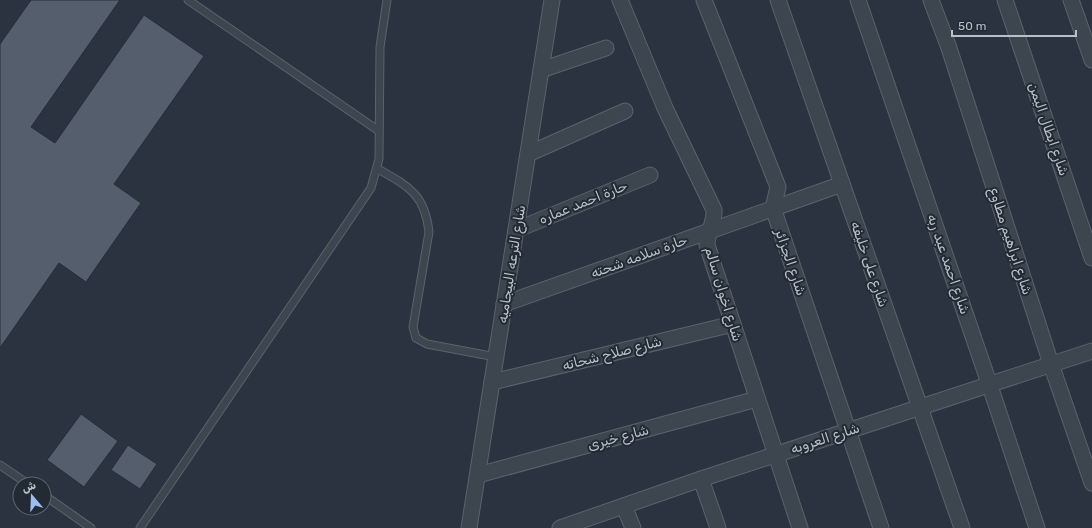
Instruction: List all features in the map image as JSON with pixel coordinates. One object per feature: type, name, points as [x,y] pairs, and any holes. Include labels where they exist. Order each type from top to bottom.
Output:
[{"type":"street","name":"شارع الترعه البيجاميه","points":[[470,528],[552,0]]},
{"type":"street","name":"شارع اخوان سالم","points":[[620,0],[665,108],[714,210],[713,221],[708,231],[707,245],[800,528]]},
{"type":"street","points":[[704,0],[778,187],[773,208]]},
{"type":"street","name":"شارع على خليفه","points":[[778,0],[962,528]]},
{"type":"street","name":"شارع احمد عبد ربه","points":[[858,0],[990,383],[1037,528]]},
{"type":"street","name":"شارع ابراهيم مطاوع","points":[[931,0],[949,48],[1051,364],[1092,483]]},
{"type":"street","name":"شارع ابطال اليمن","points":[[1005,0],[1092,258]]},
{"type":"street","points":[[1071,0],[1092,60]]},
{"type":"street","points":[[541,70],[606,48]]},
{"type":"street","points":[[528,154],[625,110]]},
{"type":"street","name":"حارة احمد عماره","points":[[516,230],[650,175]]},
{"type":"street","name":"حارة سلامه شحته","points":[[504,304],[842,184]]},
{"type":"street","name":"شارع الجزائر","points":[[773,208],[881,528]]},
{"type":"street","name":"شارع صلاح شحاته","points":[[492,382],[732,324]]},
{"type":"street","name":"شارع العروبه","points":[[560,528],[848,430],[1092,351]]},
{"type":"street","name":"شارع خيرى","points":[[478,475],[757,399]]},
{"type":"street","points":[[701,479],[718,528]]},
{"type":"street","points":[[624,506],[633,528]]},
{"type":"lane","points":[[188,0],[380,131]]},
{"type":"lane","points":[[140,528],[371,188],[378,169],[380,131],[380,47],[387,0]]},
{"type":"lane","points":[[378,169],[406,185],[412,191],[422,206],[428,223],[429,232],[413,327],[416,338],[427,344],[496,357]]},
{"type":"lane","points":[[0,465],[16,476]]},
{"type":"lane","points":[[52,501],[91,528]]},
{"type":"building","points":[[31,0],[120,0],[31,127],[55,143],[144,15],[204,56],[114,184],[141,203],[86,282],[59,263],[0,348],[0,44]]},
{"type":"building","points":[[81,414],[118,441],[84,487],[47,460]]},
{"type":"building","points":[[128,445],[157,464],[140,489],[111,470]]}]
